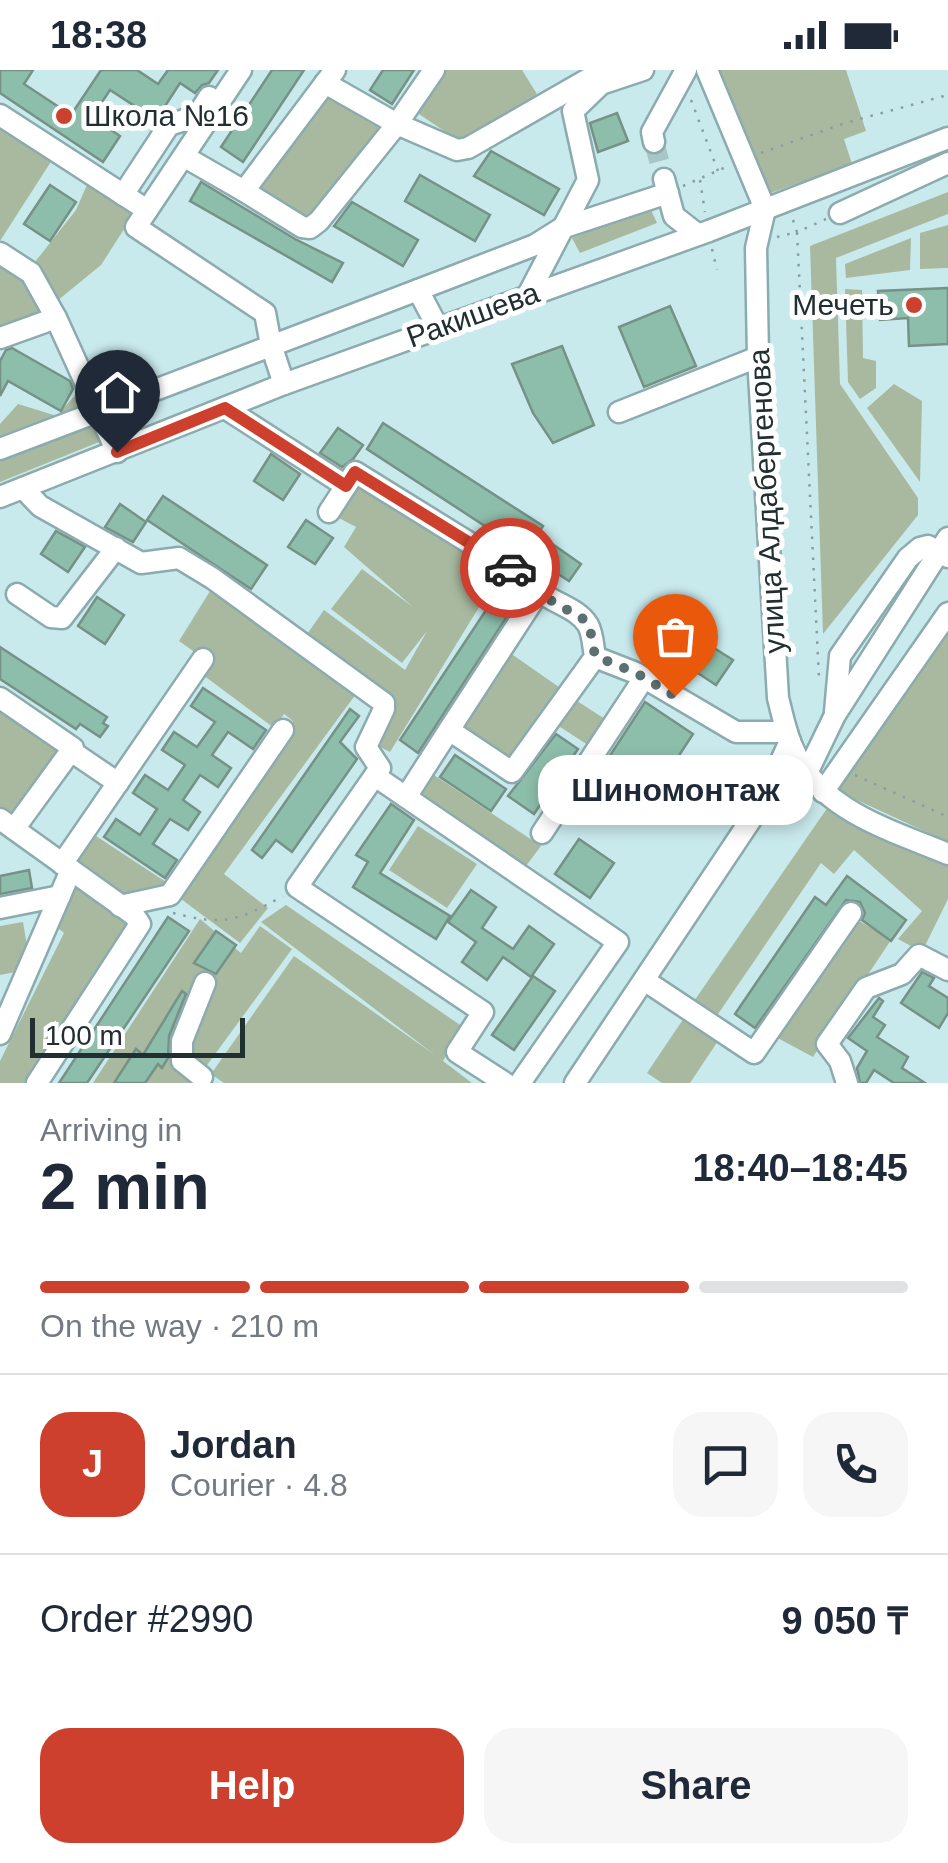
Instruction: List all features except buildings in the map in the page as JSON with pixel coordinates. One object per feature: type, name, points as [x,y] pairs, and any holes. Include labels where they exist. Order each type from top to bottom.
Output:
[{"type":"street","points":[[123,194],[169,125],[197,116],[227,70]]},
{"type":"street","points":[[242,70],[136,227],[265,313],[284,384]]},
{"type":"street","points":[[185,157],[302,227],[314,226],[397,124],[434,70]]},
{"type":"street","points":[[528,295],[588,180],[572,110],[602,84],[646,70],[667,104]]},
{"type":"street","points":[[707,70],[765,209]]},
{"type":"street","points":[[244,191],[330,77],[397,124],[457,150],[468,148],[600,71]]},
{"type":"street","points":[[654,142],[652,132],[684,73]]},
{"type":"street","points":[[0,115],[147,210]]},
{"type":"street","name":"Ракишева","points":[[0,497],[284,384],[765,209],[948,138]]},
{"type":"street","points":[[840,213],[948,163]]},
{"type":"street","points":[[0,448],[534,245],[562,228],[666,186],[674,216],[697,234]]},
{"type":"street","name":"улица Алдабергенова","points":[[765,209],[757,242],[758,358],[778,698],[788,737],[823,792],[857,816],[948,854]]},
{"type":"street","points":[[0,253],[31,273],[56,318],[117,452]]},
{"type":"street","points":[[418,290],[438,328]]},
{"type":"street","points":[[0,338],[56,318]]},
{"type":"street","points":[[619,412],[758,358]]},
{"type":"street","points":[[225,408],[346,486]]},
{"type":"street","points":[[329,512],[355,472],[531,581],[538,593],[585,620],[590,629],[595,656],[512,772],[449,730]]},
{"type":"street","points":[[23,488],[40,506],[141,563],[179,558],[380,698],[384,709],[366,747],[379,764],[376,776],[297,888],[483,1012],[457,1052],[504,1083]]},
{"type":"street","points":[[17,594],[51,617],[62,618],[116,548]]},
{"type":"street","points":[[808,772],[835,715],[946,549]]},
{"type":"street","points":[[406,797],[538,593]]},
{"type":"street","points":[[823,792],[948,613]]},
{"type":"street","points":[[575,1083],[762,804],[788,737],[736,732],[644,678],[595,656]]},
{"type":"street","points":[[0,1034],[60,896],[67,867],[118,783],[204,659]]},
{"type":"street","points":[[542,833],[644,678]]},
{"type":"street","points":[[0,698],[73,748],[7,824],[138,920],[138,928],[37,1083]]},
{"type":"street","points":[[120,906],[170,895],[283,730]]},
{"type":"street","points":[[70,751],[118,783]]},
{"type":"street","points":[[376,776],[618,942],[520,1083]]},
{"type":"street","points":[[0,908],[60,896]]},
{"type":"street","points":[[644,980],[754,1053],[851,913]]},
{"type":"street","points":[[847,1083],[840,1061],[827,1044],[866,988],[902,974],[920,955],[948,970]]},
{"type":"street","points":[[203,1081],[182,1061],[182,1041],[205,983]]},
{"type":"path","points":[[684,73],[718,170]]},
{"type":"path","points":[[666,186],[845,123],[948,96]]},
{"type":"path","points":[[757,242],[798,232],[840,213]]},
{"type":"path","points":[[794,220],[798,232],[819,682]]},
{"type":"path","points":[[840,769],[948,817]]},
{"type":"path","points":[[167,912],[207,922],[246,917],[297,888]]},
{"type":"green space","points":[[442,70],[522,70],[537,94],[462,143],[413,110]]},
{"type":"green space","points":[[715,70],[846,70],[866,131],[844,139],[852,164],[762,196]]},
{"type":"green space","points":[[328,93],[394,131],[323,230],[251,192]]},
{"type":"green space","points":[[0,122],[54,157],[0,241]]},
{"type":"green space","points":[[90,178],[137,209],[101,265],[57,301],[31,267],[76,210]]},
{"type":"green space","points":[[948,192],[948,214],[836,258],[840,384],[918,498],[918,515],[823,634],[810,246]]},
{"type":"green space","points":[[650,208],[657,223],[580,253],[572,238]]},
{"type":"green space","points":[[948,225],[948,268],[920,269],[920,233]]},
{"type":"green space","points":[[911,238],[910,270],[846,278],[845,264]]},
{"type":"green space","points":[[0,261],[24,276],[46,309],[0,327]]},
{"type":"green space","points":[[845,289],[862,290],[863,358],[876,361],[876,388],[860,399],[848,382]]},
{"type":"green space","points":[[894,384],[922,401],[920,482],[867,408]]},
{"type":"green space","points":[[82,387],[104,440],[0,482],[0,424],[18,404],[57,416]]},
{"type":"green space","points":[[364,477],[500,573],[390,752],[378,746],[391,703],[305,637],[324,610],[405,670],[427,631],[402,663],[331,609],[362,569],[413,607],[344,547],[356,527],[335,516]]},
{"type":"green space","points":[[215,583],[356,694],[224,874],[268,908],[240,943],[177,896],[293,721],[284,714],[274,728],[203,675],[210,663],[179,641]]},
{"type":"green space","points":[[948,634],[948,842],[835,790]]},
{"type":"green space","points":[[506,650],[566,692],[510,768],[455,730]]},
{"type":"green space","points":[[574,699],[608,721],[591,747],[557,725]]},
{"type":"green space","points":[[0,703],[67,749],[14,823],[0,812]]},
{"type":"green space","points":[[434,775],[541,846],[523,870],[415,798]]},
{"type":"green space","points":[[830,804],[948,861],[948,899],[922,952],[898,939],[922,911],[854,850],[834,874],[821,863],[714,1020],[692,1004]]},
{"type":"green space","points":[[418,826],[477,864],[447,908],[389,870]]},
{"type":"green space","points":[[93,834],[169,884],[165,891],[121,900],[69,862]]},
{"type":"green space","points":[[74,881],[137,924],[33,1083],[0,1083],[0,1061],[64,933],[53,924]]},
{"type":"green space","points":[[286,905],[463,1027],[443,1061],[472,1083],[224,1083],[211,1074],[294,956],[435,1055],[261,922]]},
{"type":"green space","points":[[200,919],[241,953],[260,926],[292,949],[194,1083],[93,1083]]},
{"type":"green space","points":[[856,919],[891,940],[813,1057],[774,1036]]},
{"type":"green space","points":[[23,922],[31,969],[0,975],[0,926]]},
{"type":"green space","points":[[686,1015],[720,1038],[690,1083],[662,1083],[647,1073]]},
{"type":"tunnel","points":[[654,142],[664,179]]},
{"type":"way so far","points":[[510,568],[531,581],[538,593],[585,620],[595,656],[636,673],[675,696]]},
{"type":"place","name":"Школа №16","points":[[64,116]]},
{"type":"place","name":"Мечеть","points":[[914,305]]},
{"type":"place","name":"Шиномонтаж","points":[[675,696]]},
{"type":"route","points":[[117,452],[225,408],[346,486],[355,472],[510,568]]}]
